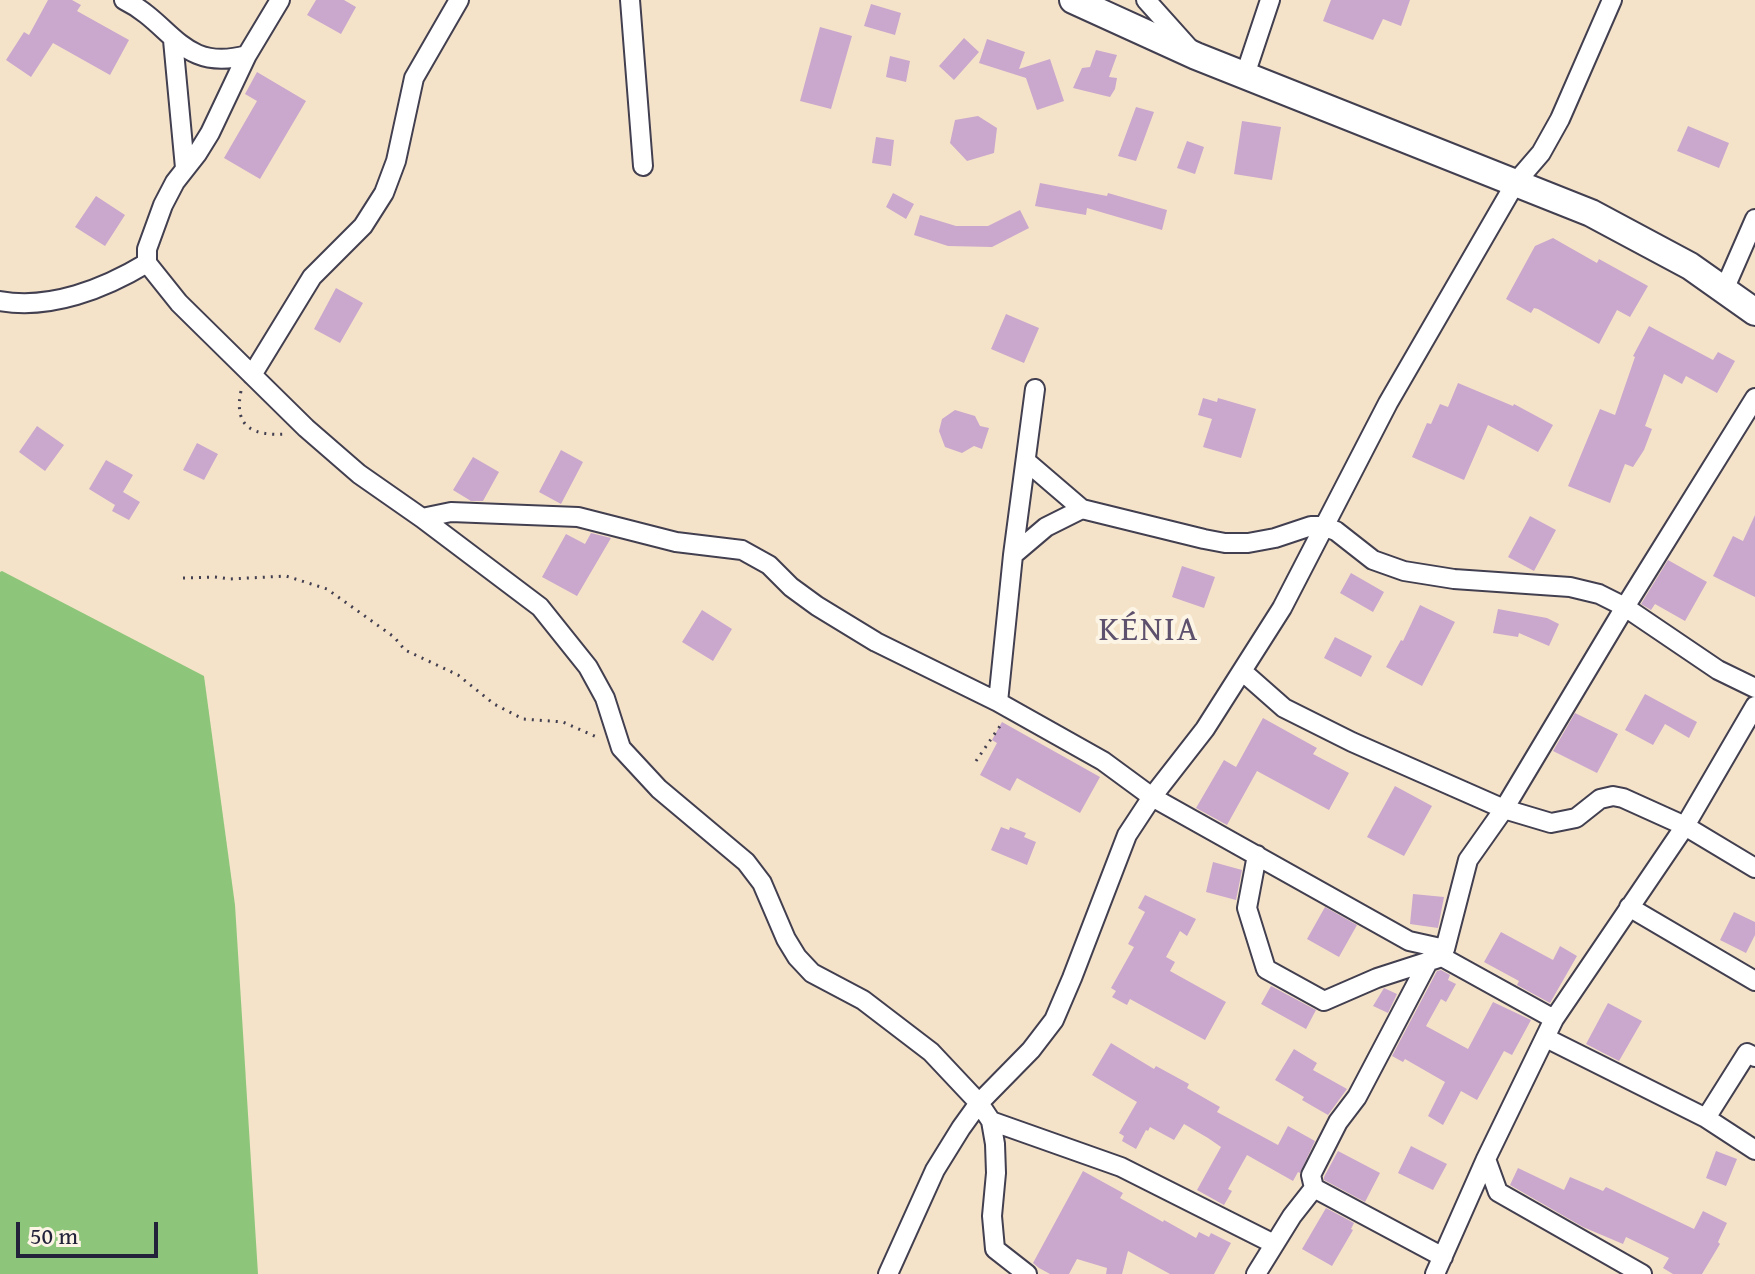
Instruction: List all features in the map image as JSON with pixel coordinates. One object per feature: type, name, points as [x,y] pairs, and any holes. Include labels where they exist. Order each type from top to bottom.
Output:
[{"type":"street","points":[[280,0],[247,55],[210,133],[163,205],[147,249],[147,263],[179,303],[306,428],[359,474],[540,607],[588,667],[605,698],[621,748],[659,789],[746,862],[762,883],[792,948],[812,973],[863,1000],[907,1033],[931,1052],[979,1103],[991,1121],[996,1173],[992,1216],[995,1249],[1027,1274]]},
{"type":"street","points":[[252,375],[312,277],[363,226],[384,193],[396,161],[414,78],[459,0]]},
{"type":"street","points":[[630,0],[643,166]]},
{"type":"street","points":[[1073,0],[1196,56],[1591,213],[1690,266],[1755,312]]},
{"type":"street","points":[[1146,0],[1196,56]]},
{"type":"street","points":[[1245,75],[1270,0]]},
{"type":"street","points":[[888,1274],[935,1170],[979,1103],[1031,1050],[1054,1020],[1127,835],[1205,729],[1282,608],[1388,403],[1516,182],[1541,153],[1560,119],[1612,0]]},
{"type":"street","points":[[134,3],[173,40],[206,58],[226,60],[247,55]]},
{"type":"street","points":[[173,40],[185,168]]},
{"type":"street","points":[[1724,290],[1755,219]]},
{"type":"street","points":[[0,301],[55,300],[112,283],[147,263]]},
{"type":"street","points":[[1004,706],[1013,555],[1035,389]]},
{"type":"street","points":[[422,518],[451,512],[578,517],[676,542],[742,550],[769,565],[791,587],[817,606],[876,642],[1004,706],[1103,761],[1152,797],[1409,941],[1445,949],[1468,860],[1504,809],[1755,398]]},
{"type":"street","points":[[1026,461],[1082,509],[1225,543],[1275,538],[1311,526],[1323,526],[1336,531],[1373,560],[1404,571],[1454,579],[1570,587],[1599,594],[1625,607],[1696,657],[1755,688]]},
{"type":"street","points":[[1013,555],[1046,527],[1082,509]]},
{"type":"street","points":[[1242,671],[1284,708],[1352,742],[1504,809],[1551,823],[1576,818],[1600,799],[1613,796],[1623,798],[1685,826],[1755,868]]},
{"type":"street","points":[[1428,962],[1357,1097],[1338,1122],[1311,1175],[1314,1188],[1439,1266],[1486,1159],[1554,1019],[1685,826],[1755,706]]},
{"type":"street","points":[[1257,855],[1247,908],[1266,969],[1324,1001],[1377,978],[1442,957],[1554,1019]]},
{"type":"street","points":[[1629,907],[1755,981]]},
{"type":"street","points":[[1546,1038],[1706,1118],[1755,1150]]},
{"type":"street","points":[[1706,1118],[1752,1051]]},
{"type":"street","points":[[991,1121],[1121,1167],[1274,1244]]},
{"type":"street","points":[[1486,1159],[1491,1181],[1498,1192],[1642,1274]]},
{"type":"street","points":[[1256,1274],[1314,1188]]},
{"type":"path","points":[[252,375],[240,393],[240,415],[254,432],[265,435],[293,434],[306,428]]},
{"type":"path","points":[[183,578],[286,576],[327,589],[394,637],[405,650],[458,675],[494,704],[523,719],[563,722],[621,748]]},
{"type":"path","points":[[976,761],[1004,706]]},
{"type":"green space","points":[[2,571],[204,676],[235,905],[258,1274],[0,1274]]},
{"type":"building","points":[[48,0],[72,0],[81,5],[77,11],[129,40],[110,75],[53,43],[31,77],[6,60],[24,32],[29,35]]},
{"type":"building","points":[[316,0],[344,0],[356,7],[341,34],[307,15]]},
{"type":"building","points":[[1331,0],[1410,0],[1401,26],[1383,19],[1373,40],[1323,21]]},
{"type":"building","points":[[871,4],[901,13],[895,35],[864,26]]},
{"type":"building","points":[[820,27],[852,36],[831,109],[800,101]]},
{"type":"building","points":[[964,38],[979,52],[954,80],[939,66]]},
{"type":"building","points":[[987,39],[1025,52],[1019,69],[1050,59],[1064,101],[1037,110],[1026,78],[979,63]]},
{"type":"building","points":[[1096,50],[1117,55],[1109,77],[1117,78],[1110,97],[1073,88],[1082,68],[1090,67]]},
{"type":"building","points":[[890,56],[910,61],[906,82],[886,77]]},
{"type":"building","points":[[257,72],[306,101],[260,179],[224,158],[257,101],[245,94]]},
{"type":"building","points":[[1136,107],[1154,112],[1136,161],[1118,156]]},
{"type":"building","points":[[978,116],[997,128],[994,153],[967,161],[950,143],[955,120]]},
{"type":"building","points":[[1242,121],[1281,127],[1272,180],[1234,174]]},
{"type":"building","points":[[1688,126],[1729,143],[1719,168],[1677,151]]},
{"type":"building","points":[[876,137],[894,140],[891,166],[872,163]]},
{"type":"building","points":[[1187,141],[1204,147],[1195,174],[1177,168]]},
{"type":"building","points":[[1040,183],[1107,196],[1108,193],[1167,210],[1162,230],[1087,208],[1086,215],[1035,206]]},
{"type":"building","points":[[893,193],[914,204],[906,219],[886,207]]},
{"type":"building","points":[[96,196],[125,215],[105,246],[75,227]]},
{"type":"building","points":[[1020,210],[1029,228],[992,247],[948,246],[914,235],[920,215],[956,226],[988,226]]},
{"type":"building","points":[[1553,238],[1597,263],[1599,259],[1648,286],[1630,317],[1617,310],[1599,344],[1538,309],[1534,308],[1531,313],[1506,299],[1535,246]]},
{"type":"building","points":[[336,288],[363,303],[340,343],[314,329]]},
{"type":"building","points":[[1006,314],[1039,328],[1024,363],[991,349]]},
{"type":"building","points":[[1649,326],[1713,360],[1718,352],[1735,361],[1717,393],[1686,376],[1682,384],[1664,374],[1645,426],[1652,429],[1644,450],[1633,467],[1625,464],[1610,503],[1568,486],[1600,409],[1615,415],[1633,356]]},
{"type":"building","points":[[1458,383],[1514,404],[1553,425],[1538,452],[1488,425],[1464,480],[1412,457],[1427,423],[1431,424],[1440,404],[1448,407]]},
{"type":"building","points":[[1203,398],[1217,402],[1218,398],[1256,409],[1241,458],[1203,447],[1212,419],[1198,415]]},
{"type":"building","points":[[955,410],[975,416],[980,426],[989,428],[982,449],[974,446],[962,453],[945,447],[939,431],[942,419]]},
{"type":"building","points":[[37,426],[64,445],[45,471],[19,452]]},
{"type":"building","points":[[197,443],[218,454],[204,480],[183,470]]},
{"type":"building","points":[[561,450],[583,462],[561,504],[539,492]]},
{"type":"building","points":[[473,457],[499,472],[483,501],[471,501],[453,490]]},
{"type":"building","points":[[106,460],[133,475],[123,492],[140,502],[129,520],[112,511],[115,505],[89,489]]},
{"type":"building","points":[[1755,515],[1755,597],[1713,576],[1733,536],[1743,541]]},
{"type":"building","points":[[1530,516],[1556,530],[1534,571],[1508,557]]},
{"type":"building","points":[[591,533],[611,538],[577,596],[542,577],[566,534],[585,544]]},
{"type":"building","points":[[1668,560],[1707,582],[1685,621],[1655,604],[1651,610],[1641,604]]},
{"type":"building","points":[[1182,566],[1215,577],[1204,608],[1172,597]]},
{"type":"building","points":[[1351,573],[1384,592],[1373,612],[1340,593]]},
{"type":"building","points":[[1420,605],[1455,622],[1422,686],[1386,667],[1403,641]]},
{"type":"building","points":[[1498,609],[1547,618],[1559,624],[1549,646],[1519,633],[1518,637],[1493,633]]},
{"type":"building","points":[[702,610],[732,629],[713,661],[682,642]]},
{"type":"building","points":[[1335,637],[1372,656],[1361,677],[1324,658]]},
{"type":"building","points":[[1645,694],[1697,722],[1689,738],[1665,724],[1653,745],[1625,730]]},
{"type":"building","points":[[1575,713],[1618,734],[1597,773],[1553,751]]},
{"type":"building","points":[[1263,718],[1317,748],[1313,754],[1349,773],[1329,810],[1257,771],[1227,825],[1196,808],[1224,760],[1236,767]]},
{"type":"building","points":[[1002,722],[1100,777],[1080,813],[1017,778],[1010,791],[980,775],[997,743],[992,740]]},
{"type":"building","points":[[1395,786],[1432,806],[1404,856],[1367,837]]},
{"type":"building","points":[[1001,827],[1026,833],[1024,837],[1036,842],[1027,865],[991,850]]},
{"type":"building","points":[[1213,862],[1242,870],[1236,900],[1206,892]]},
{"type":"building","points":[[1413,894],[1444,897],[1438,928],[1410,924]]},
{"type":"building","points":[[1145,895],[1196,919],[1187,936],[1180,931],[1166,957],[1175,962],[1170,971],[1226,1002],[1205,1040],[1130,999],[1127,1005],[1112,997],[1116,991],[1111,988],[1134,947],[1128,944],[1145,912],[1138,908]]},
{"type":"building","points":[[1325,907],[1357,925],[1339,957],[1307,939]]},
{"type":"building","points":[[1734,912],[1755,922],[1755,935],[1746,953],[1720,940]]},
{"type":"building","points":[[1501,932],[1553,960],[1560,946],[1577,956],[1550,1003],[1484,962]]},
{"type":"building","points":[[1437,971],[1450,975],[1448,980],[1456,984],[1446,1002],[1441,999],[1426,1026],[1468,1049],[1493,1002],[1531,1020],[1512,1055],[1504,1051],[1477,1100],[1461,1091],[1443,1125],[1428,1116],[1445,1082],[1405,1059],[1403,1062],[1392,1056]]},
{"type":"building","points":[[1271,986],[1316,1010],[1306,1029],[1261,1004]]},
{"type":"building","points":[[1384,988],[1397,994],[1388,1013],[1373,1006]]},
{"type":"building","points":[[1608,1003],[1642,1021],[1619,1061],[1586,1044]]},
{"type":"building","points":[[1111,1043],[1154,1069],[1156,1066],[1189,1084],[1187,1088],[1220,1107],[1217,1112],[1278,1145],[1288,1126],[1315,1141],[1300,1173],[1293,1181],[1247,1155],[1228,1189],[1232,1191],[1224,1205],[1197,1190],[1221,1147],[1208,1138],[1184,1124],[1174,1140],[1150,1127],[1136,1149],[1122,1141],[1124,1136],[1119,1133],[1137,1102],[1092,1075]]},
{"type":"building","points":[[1294,1049],[1317,1063],[1313,1070],[1347,1089],[1328,1115],[1275,1080]]},
{"type":"building","points":[[1411,1146],[1447,1164],[1433,1190],[1398,1173]]},
{"type":"building","points":[[1338,1151],[1380,1173],[1365,1202],[1324,1180]]},
{"type":"building","points":[[1716,1151],[1737,1159],[1726,1186],[1706,1178]]},
{"type":"building","points":[[1518,1168],[1564,1190],[1570,1177],[1603,1191],[1606,1187],[1694,1229],[1703,1211],[1727,1223],[1718,1242],[1720,1244],[1702,1274],[1673,1274],[1663,1268],[1669,1258],[1626,1237],[1623,1244],[1583,1227],[1510,1185]]},
{"type":"building","points":[[1083,1171],[1123,1193],[1120,1198],[1163,1222],[1196,1238],[1199,1232],[1209,1237],[1211,1233],[1231,1243],[1214,1274],[1170,1274],[1128,1251],[1122,1274],[1106,1274],[1107,1268],[1077,1259],[1069,1274],[1050,1274],[1039,1268],[1033,1263]]},
{"type":"building","points":[[1326,1208],[1354,1223],[1332,1266],[1302,1249]]},
{"type":"district","name":"KÉNIA","points":[[1149,631]]}]
